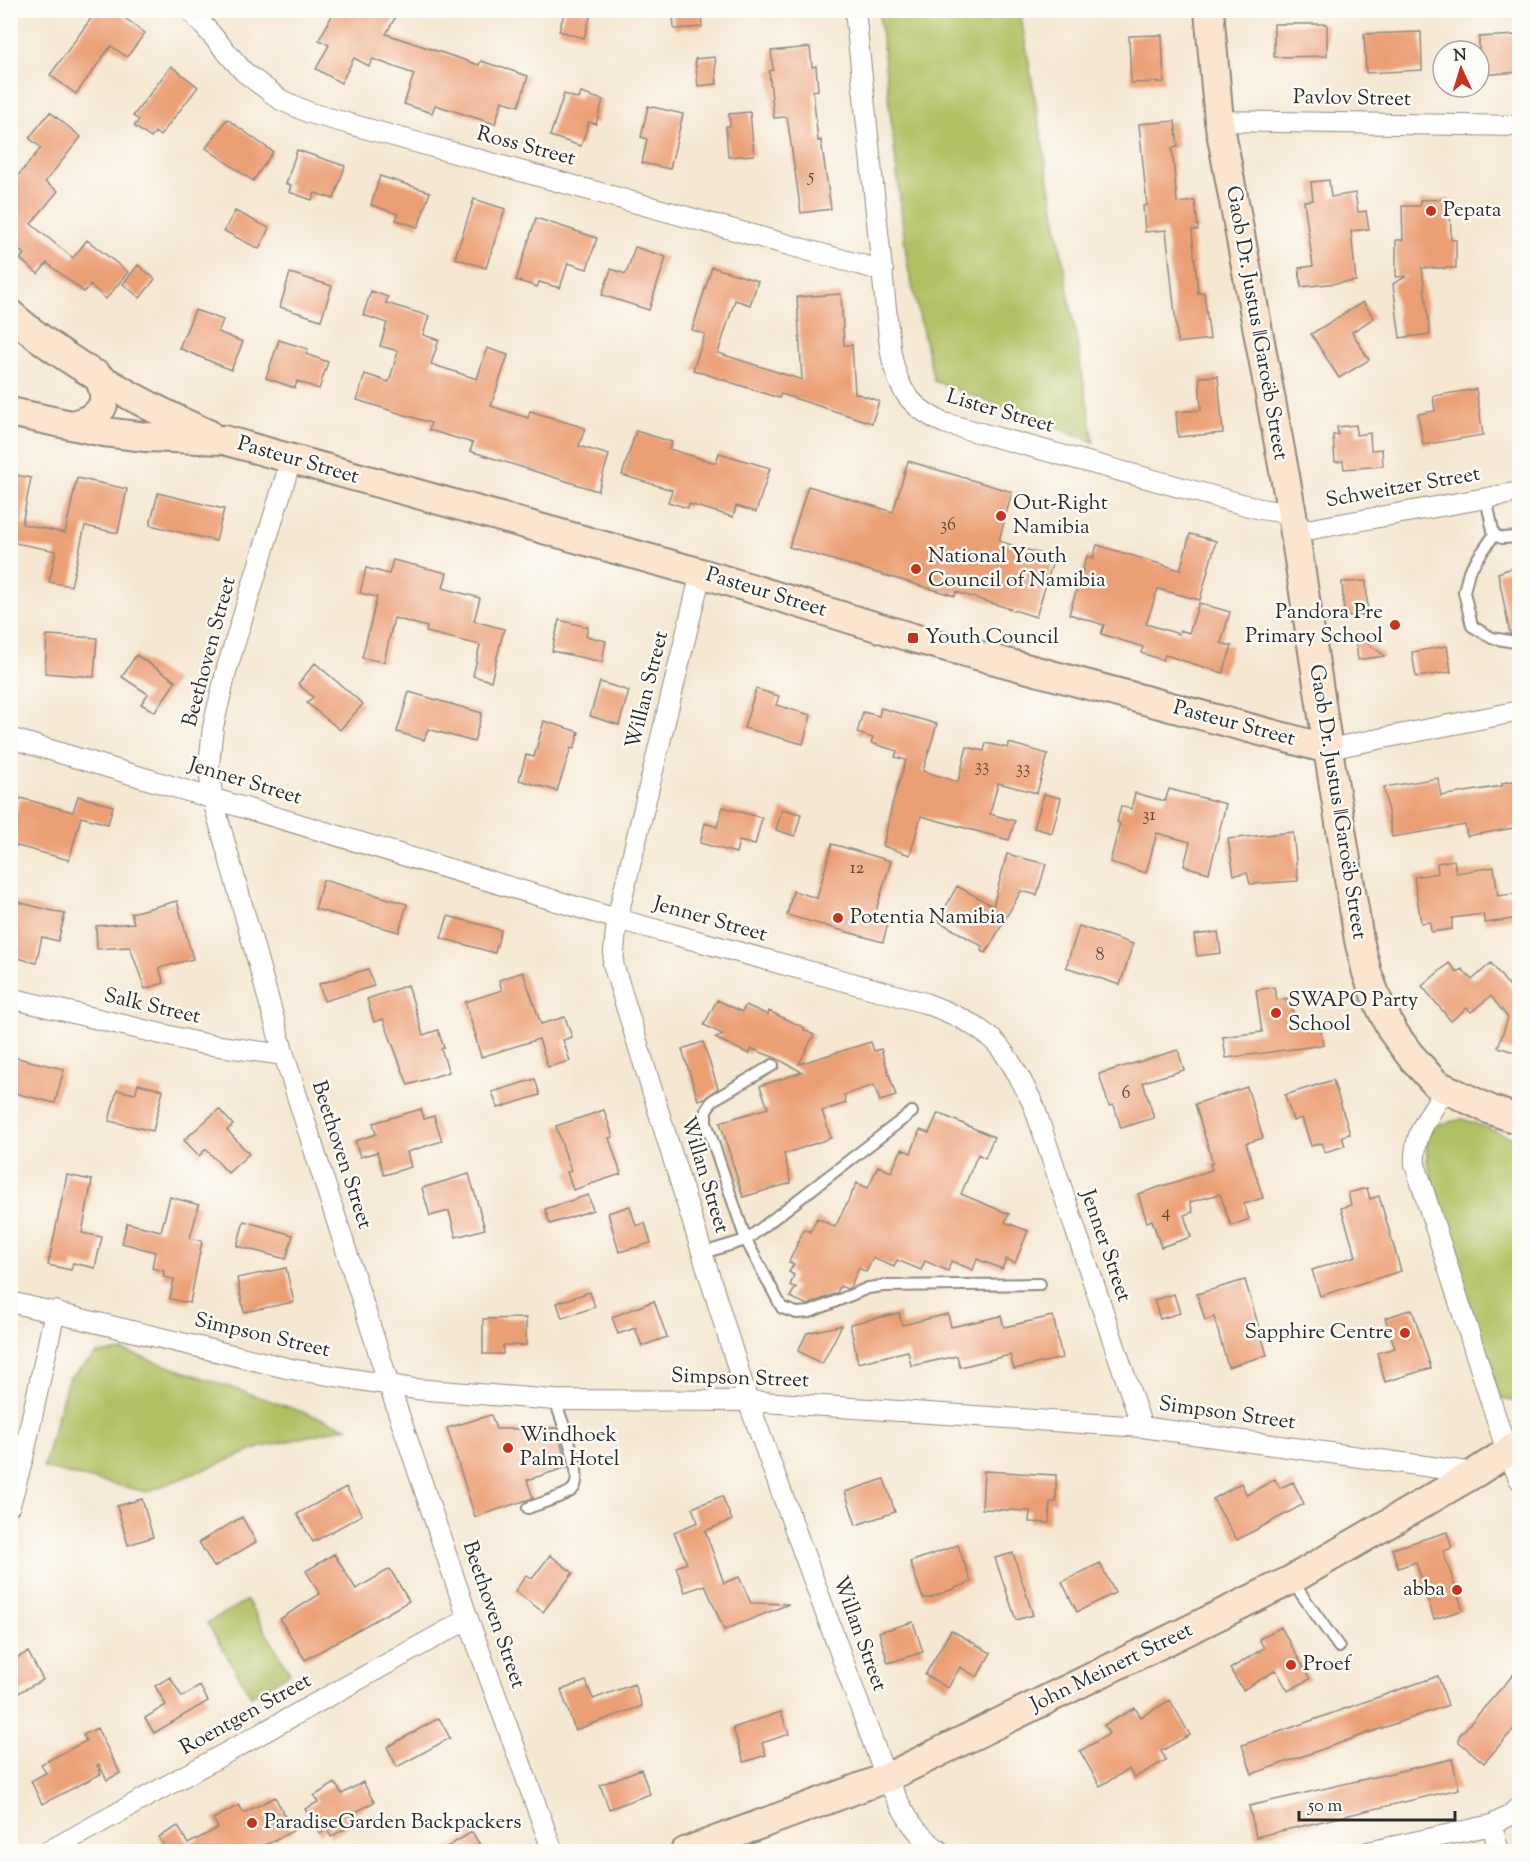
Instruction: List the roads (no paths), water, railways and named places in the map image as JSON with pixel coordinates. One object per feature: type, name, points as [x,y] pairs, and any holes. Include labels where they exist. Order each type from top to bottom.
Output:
[{"type":"main road","name":"Gaob Dr. Justus ǁGaroëb Street","points":[[1209,10],[1219,121],[1293,523],[1359,940],[1367,973],[1393,1032],[1436,1084],[1491,1110],[1520,1120]]},
{"type":"main road","points":[[10,314],[48,344],[97,375],[183,423],[224,440]]},
{"type":"main road","points":[[73,425],[91,420],[101,410],[104,398],[103,387],[97,375]]},
{"type":"main road","name":"Pasteur Street","points":[[10,412],[104,432],[224,440],[701,573],[913,638],[1328,749]]},
{"type":"main road","name":"John Meinert Street","points":[[685,1851],[886,1778],[1291,1580],[1475,1473],[1513,1448]]},
{"type":"street","name":"Ross Street","points":[[190,10],[244,72],[281,100],[310,113],[883,271]]},
{"type":"street","name":"Lister Street","points":[[855,10],[893,366],[900,385],[912,403],[924,414],[944,423],[1260,509],[1293,523]]},
{"type":"street","name":"Pavlov Street","points":[[1219,121],[1520,126]]},
{"type":"street","name":"Beethoven Street","points":[[291,460],[227,668],[213,727],[209,765],[212,797],[284,1055],[388,1385],[468,1619],[553,1851]]},
{"type":"street","name":"Schweitzer Street","points":[[1293,523],[1520,492]]},
{"type":"street","name":"Willan Street","points":[[701,573],[617,919],[614,964],[748,1401],[886,1778],[909,1822],[923,1839],[941,1851]]},
{"type":"street","name":"Pasteur Street","points":[[1328,749],[1520,711]]},
{"type":"street","name":"Jenner Street","points":[[10,738],[617,919],[925,1003],[955,1015],[995,1042],[1024,1085],[1034,1106],[1142,1427]]},
{"type":"street","name":"Salk Street","points":[[10,998],[199,1043],[284,1055]]},
{"type":"street","points":[[1444,1089],[1417,1137],[1414,1149],[1415,1164],[1513,1448],[1520,1480]]},
{"type":"street","name":"Simpson Street","points":[[10,1302],[291,1369],[388,1385],[555,1400],[748,1401],[1142,1427],[1475,1473]]},
{"type":"street","points":[[10,1505],[17,1455],[55,1311]]},
{"type":"street","name":"Roentgen Street","points":[[47,1851],[468,1619]]},
{"type":"street","points":[[1368,1851],[1492,1825],[1509,1816],[1520,1806]]},
{"type":"street","points":[[1492,1825],[1499,1851]]},
{"type":"lane","points":[[1486,498],[1494,536],[1469,571],[1464,592],[1472,626],[1492,638],[1520,643]]},
{"type":"lane","points":[[1494,536],[1520,537]]},
{"type":"lane","points":[[772,1065],[713,1100],[706,1110],[706,1122],[746,1240],[782,1308],[797,1313],[810,1312],[868,1288],[883,1286],[1040,1284]]},
{"type":"lane","points":[[703,1253],[746,1240],[912,1112]]},
{"type":"lane","points":[[528,1508],[572,1491],[578,1482],[577,1468],[555,1400]]},
{"type":"lane","points":[[1291,1580],[1339,1647]]},
{"type":"place","name":"Pepata","points":[[1431,211]]},
{"type":"place","name":"Out-Right Namibia","points":[[1001,516]]},
{"type":"place","name":"National Youth Council of Namibia","points":[[916,569]]},
{"type":"place","name":"Pandora Pre Primary School","points":[[1395,625]]},
{"type":"place","name":"Youth Council","points":[[913,638]]},
{"type":"place","name":"Potentia Namibia","points":[[838,918]]},
{"type":"place","name":"SWAPO Party School","points":[[1276,1013]]},
{"type":"place","name":"Sapphire Centre","points":[[1405,1333]]},
{"type":"place","name":"Windhoek Palm Hotel","points":[[508,1448]]},
{"type":"place","name":"abba","points":[[1457,1590]]},
{"type":"place","name":"Proef","points":[[1291,1665]]},
{"type":"place","name":"ParadiseGarden Backpackers","points":[[252,1823]]}]
